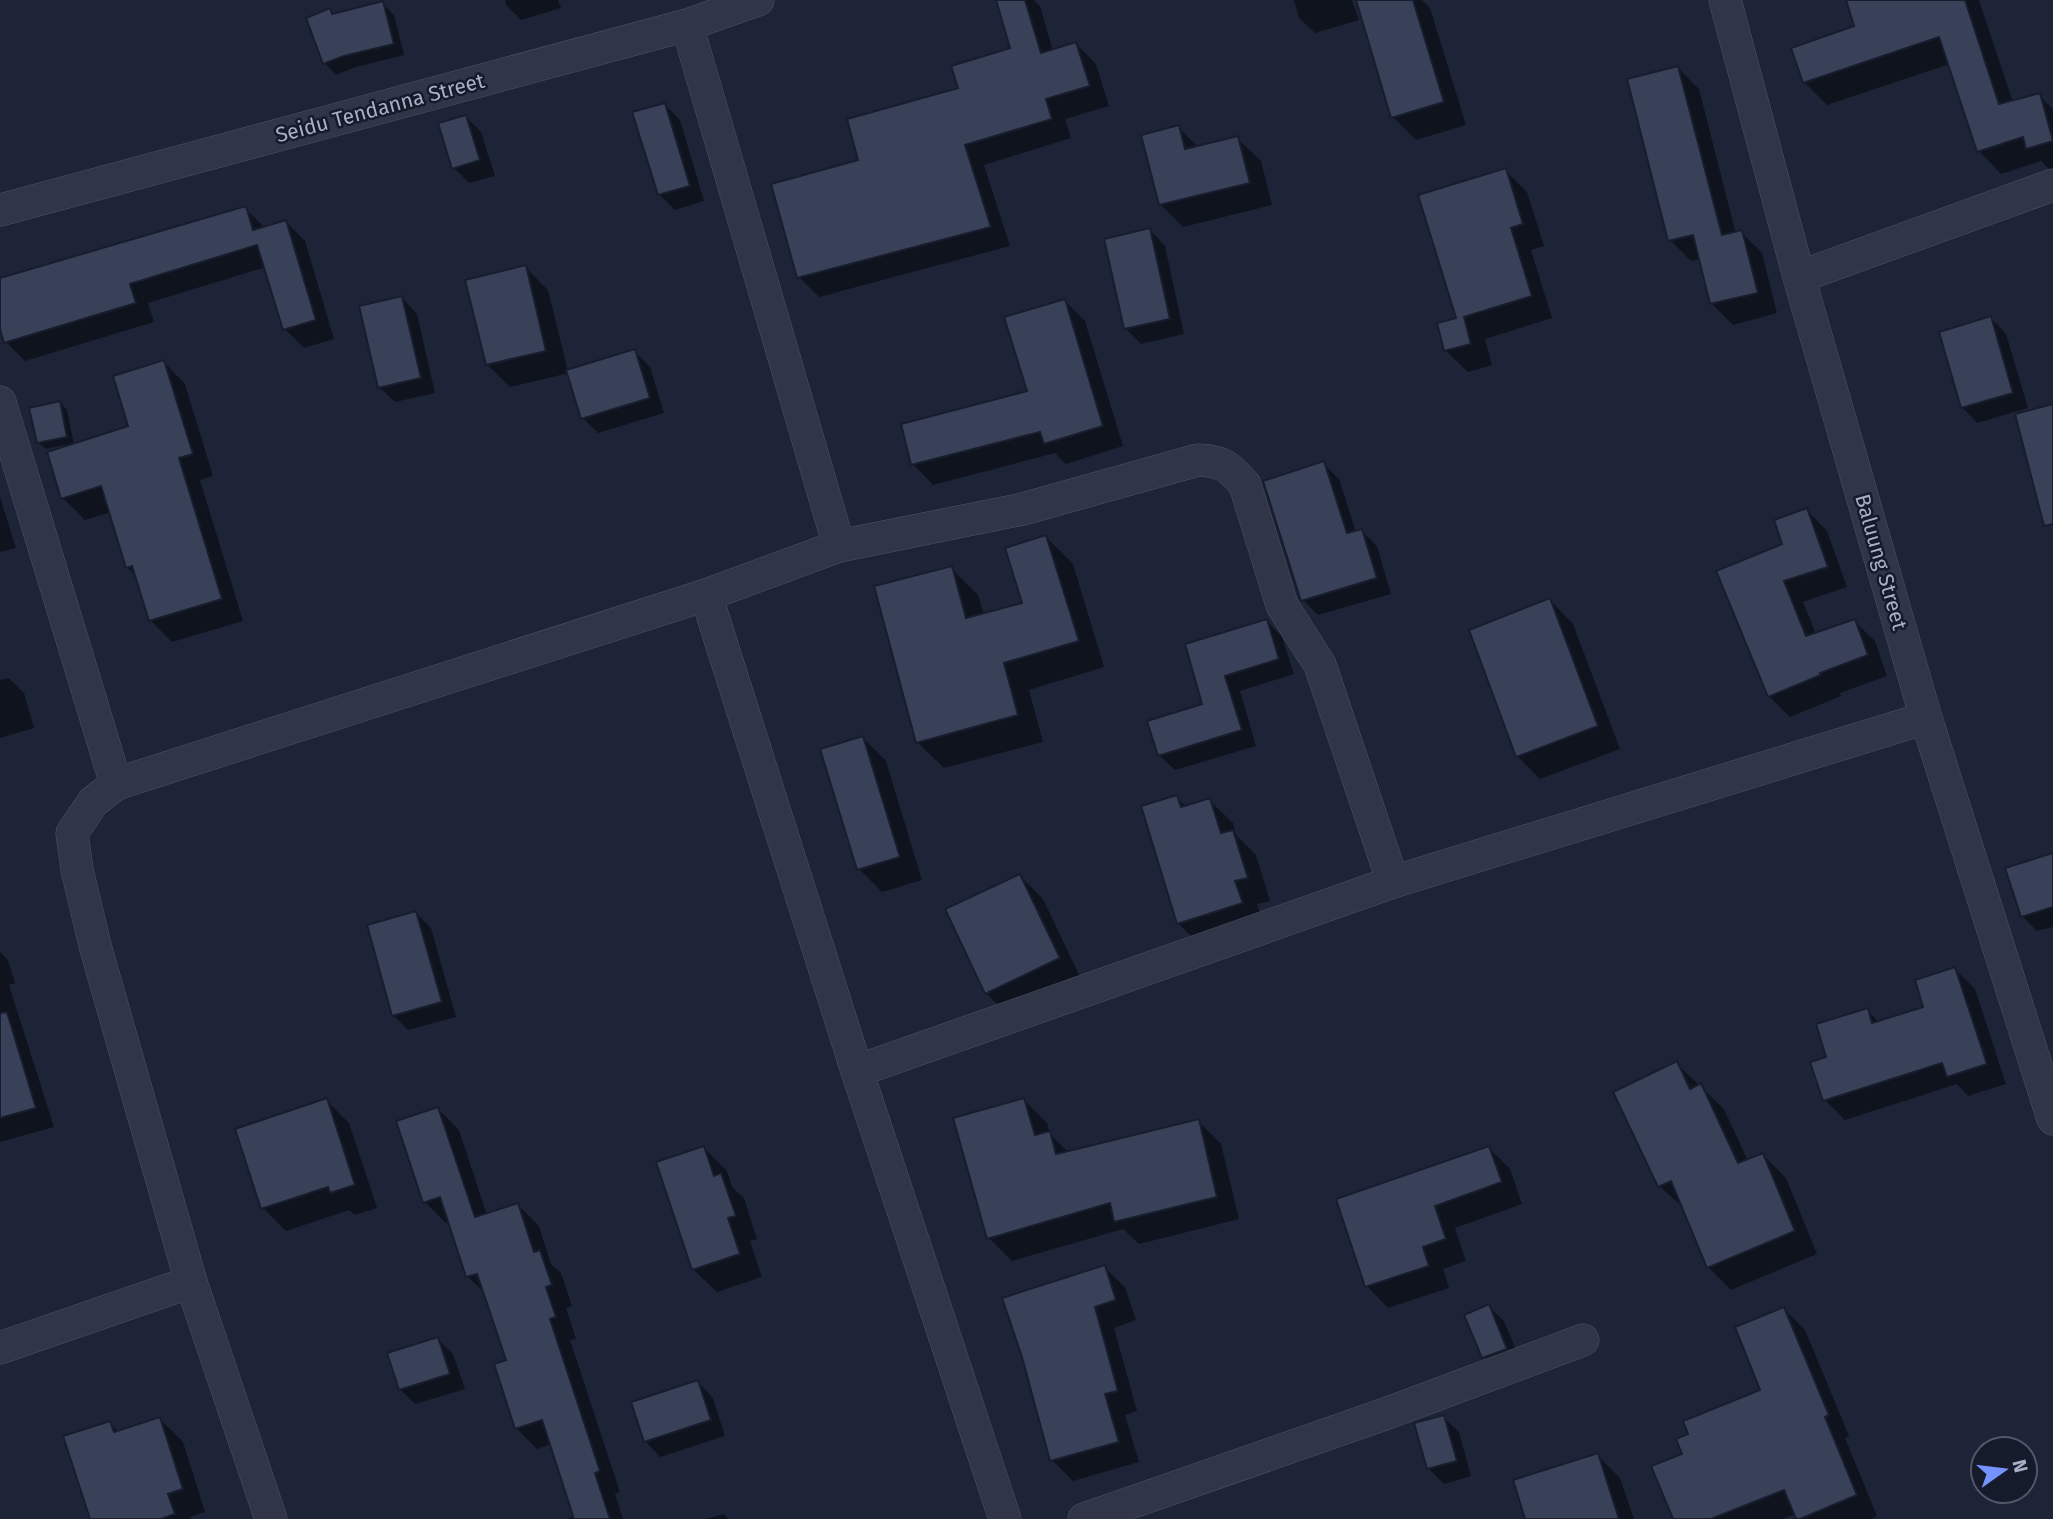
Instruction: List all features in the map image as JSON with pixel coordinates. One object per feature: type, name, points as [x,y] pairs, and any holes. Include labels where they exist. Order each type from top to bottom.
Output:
[{"type":"street","name":"Seidu Tendanna Street","points":[[0,210],[687,25],[758,0]]},
{"type":"street","name":"Baluung Street","points":[[1726,0],[1799,277],[1926,718],[2053,1119]]},
{"type":"street","points":[[687,25],[839,546]]},
{"type":"street","points":[[1799,277],[2053,185]]},
{"type":"street","points":[[0,401],[116,784]]},
{"type":"street","points":[[271,1519],[191,1282],[96,949],[77,870],[72,833],[93,802],[116,784],[706,595],[839,546],[1023,509],[1198,460],[1218,461],[1233,471],[1245,485],[1282,605],[1320,665],[1393,882]]},
{"type":"street","points":[[706,595],[857,1071],[1004,1519]]},
{"type":"street","points":[[857,1071],[1393,882],[1926,718]]},
{"type":"street","points":[[0,1349],[191,1282]]},
{"type":"street","points":[[1084,1519],[1372,1418],[1583,1340]]},
{"type":"building","points":[[996,0],[1025,0],[1041,53],[1076,42],[1090,86],[1046,99],[1052,119],[965,145],[991,227],[797,278],[771,184],[858,160],[847,119],[958,88],[951,66],[1010,48]]},
{"type":"building","points":[[1356,0],[1413,0],[1444,102],[1391,118]]},
{"type":"building","points":[[1846,0],[1965,0],[1999,104],[2040,93],[2053,141],[2026,149],[2023,137],[1977,152],[1939,37],[1803,83],[1791,48],[1854,26]]},
{"type":"building","points":[[383,1],[394,44],[323,64],[306,18],[330,8],[332,14]]},
{"type":"building","points":[[1678,66],[1722,235],[1742,230],[1758,293],[1710,304],[1693,235],[1668,241],[1627,79]]},
{"type":"building","points":[[665,103],[690,186],[658,195],[632,112]]},
{"type":"building","points":[[466,115],[480,160],[452,169],[438,123]]},
{"type":"building","points":[[1179,125],[1185,149],[1238,136],[1250,183],[1159,205],[1141,135]]},
{"type":"building","points":[[1506,168],[1523,224],[1511,228],[1532,296],[1464,317],[1471,344],[1444,351],[1437,323],[1456,318],[1418,195]]},
{"type":"building","points":[[246,206],[253,230],[286,220],[316,320],[283,330],[257,245],[130,284],[136,303],[4,343],[0,329],[0,278]]},
{"type":"building","points":[[1150,228],[1170,319],[1124,329],[1104,239]]},
{"type":"building","points":[[526,265],[546,351],[486,365],[465,280]]},
{"type":"building","points":[[402,296],[421,378],[378,388],[359,306]]},
{"type":"building","points":[[1065,299],[1103,426],[1044,444],[1040,432],[911,465],[901,424],[1027,391],[1004,317]]},
{"type":"building","points":[[1991,316],[2013,393],[1961,408],[1939,332]]},
{"type":"building","points":[[635,349],[650,398],[581,419],[566,370]]},
{"type":"building","points":[[164,360],[193,454],[179,458],[222,599],[149,621],[132,566],[126,568],[101,486],[61,499],[47,452],[128,426],[113,376]]},
{"type":"building","points":[[60,401],[67,437],[37,443],[29,408]]},
{"type":"building","points":[[2053,404],[2053,524],[2044,526],[2015,414]]},
{"type":"building","points":[[1324,461],[1347,533],[1362,529],[1377,578],[1301,601],[1263,481]]},
{"type":"building","points":[[1807,508],[1828,567],[1784,581],[1806,636],[1855,619],[1868,655],[1768,697],[1716,571],[1782,544],[1774,520]]},
{"type":"building","points":[[1046,535],[1079,641],[1004,663],[1018,715],[916,743],[874,586],[952,566],[966,618],[1022,603],[1005,548]]},
{"type":"building","points":[[1550,598],[1598,726],[1516,757],[1469,630]]},
{"type":"building","points":[[1267,619],[1279,659],[1225,676],[1242,730],[1158,756],[1147,721],[1202,704],[1185,644]]},
{"type":"building","points":[[863,736],[900,857],[857,870],[820,749]]},
{"type":"building","points":[[1177,795],[1181,807],[1210,798],[1221,833],[1233,830],[1248,878],[1235,881],[1243,903],[1177,924],[1141,806]]},
{"type":"building","points":[[2053,853],[2053,907],[2021,917],[2005,868]]},
{"type":"building","points":[[1020,874],[1060,958],[985,994],[945,909]]},
{"type":"building","points":[[416,911],[442,1002],[392,1016],[367,925]]},
{"type":"building","points":[[1955,967],[1987,1064],[1947,1077],[1942,1063],[1823,1101],[1810,1062],[1826,1057],[1816,1024],[1868,1008],[1872,1023],[1923,1007],[1915,980]]},
{"type":"building","points":[[7,1012],[36,1108],[0,1118],[0,1013]]},
{"type":"building","points":[[1677,1061],[1690,1089],[1701,1083],[1738,1163],[1763,1153],[1795,1231],[1707,1268],[1671,1181],[1658,1187],[1613,1092]]},
{"type":"building","points":[[327,1098],[355,1185],[330,1193],[328,1187],[261,1209],[235,1129]]},
{"type":"building","points":[[1024,1098],[1035,1135],[1050,1131],[1056,1154],[1199,1119],[1217,1197],[1114,1222],[1110,1203],[987,1239],[953,1118]]},
{"type":"building","points":[[438,1107],[475,1217],[518,1203],[534,1252],[540,1250],[552,1285],[546,1287],[556,1317],[550,1319],[600,1471],[595,1473],[610,1519],[574,1519],[542,1420],[515,1429],[494,1364],[506,1360],[477,1274],[466,1277],[440,1197],[423,1203],[396,1121]]},
{"type":"building","points":[[704,1146],[714,1176],[721,1173],[736,1216],[728,1218],[740,1254],[692,1270],[656,1162]]},
{"type":"building","points":[[1489,1146],[1502,1182],[1435,1206],[1446,1239],[1423,1247],[1429,1266],[1365,1287],[1336,1199]]},
{"type":"building","points":[[1105,1265],[1116,1300],[1095,1307],[1118,1391],[1105,1394],[1119,1442],[1050,1461],[1022,1357],[1002,1298]]},
{"type":"building","points":[[1489,1304],[1507,1349],[1482,1358],[1464,1315]]},
{"type":"building","points":[[1784,1307],[1829,1415],[1825,1417],[1857,1495],[1800,1519],[1796,1519],[1784,1490],[1711,1519],[1673,1519],[1651,1466],[1682,1454],[1676,1439],[1688,1434],[1683,1421],[1760,1390],[1735,1327]]},
{"type":"building","points":[[438,1337],[450,1374],[399,1390],[387,1353]]},
{"type":"building","points":[[698,1380],[711,1420],[644,1442],[631,1402]]},
{"type":"building","points":[[1444,1415],[1457,1461],[1427,1469],[1414,1423]]},
{"type":"building","points":[[160,1417],[183,1489],[168,1494],[175,1514],[161,1519],[90,1519],[63,1436],[110,1421],[114,1432]]},
{"type":"building","points":[[1598,1453],[1619,1519],[1525,1519],[1513,1480]]}]
